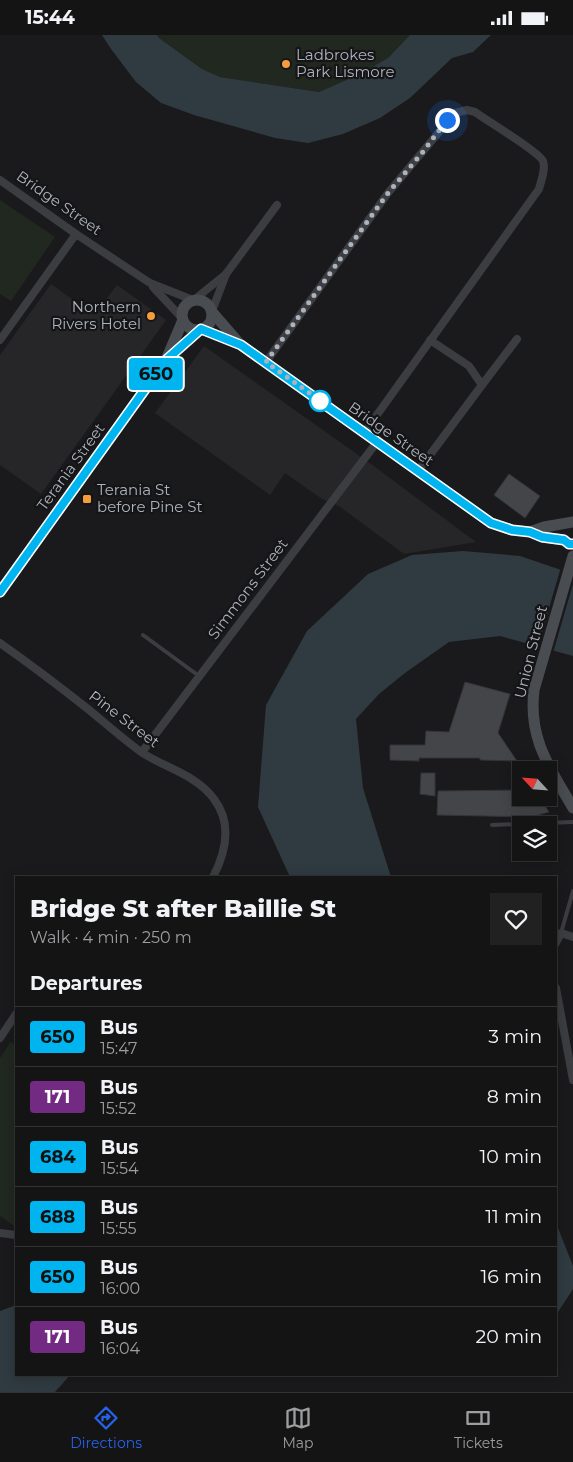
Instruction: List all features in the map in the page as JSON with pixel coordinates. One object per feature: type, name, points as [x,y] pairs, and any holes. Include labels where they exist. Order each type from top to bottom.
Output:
[{"type":"main road","points":[[194,300],[205,301],[210,305],[212,312],[210,323],[200,329],[189,327],[183,319],[184,307],[194,300]]},
{"type":"main road","name":"Bridge Street","points":[[212,312],[241,345]]},
{"type":"main road","name":"Terania Street","points":[[166,360],[183,319]]},
{"type":"main road","name":"Bridge Street","points":[[200,329],[241,345],[491,523],[512,530],[530,532],[542,537],[569,543]]},
{"type":"main road","name":"Terania Street","points":[[0,592],[166,360],[200,329]]},
{"type":"main road","name":"Bridge Street","points":[[530,532],[544,527],[570,523]]},
{"type":"main road","points":[[569,543],[562,531],[570,523]]},
{"type":"main road","name":"Union Street","points":[[569,543],[573,556],[534,690],[532,718],[535,736],[542,755],[573,808]]},
{"type":"street","points":[[266,362],[388,193],[454,113],[467,111],[475,113],[531,150],[542,160],[543,165],[539,189],[364,433]]},
{"type":"street","name":"Bridge Street","points":[[0,180],[150,283],[194,300]]},
{"type":"street","points":[[194,300],[226,274],[277,205]]},
{"type":"street","points":[[0,340],[76,233]]},
{"type":"street","points":[[212,312],[226,274]]},
{"type":"street","name":"Bridge Street","points":[[150,283],[183,319]]},
{"type":"street","points":[[418,471],[517,339]]},
{"type":"street","points":[[430,340],[469,366],[482,385]]},
{"type":"street","name":"Simmons Street","points":[[142,752],[377,442]]},
{"type":"street","name":"Pine Street","points":[[0,643],[45,675],[142,752],[201,785],[214,799],[222,814],[226,829],[219,867],[214,876]]},
{"type":"street","points":[[557,941],[562,933],[573,937]]},
{"type":"street","points":[[557,993],[573,1080]]},
{"type":"street","points":[[0,1038],[15,1016]]},
{"type":"street","points":[[0,1233],[15,1235]]},
{"type":"lane","points":[[143,635],[199,676]]},
{"type":"lane","points":[[492,825],[573,822]]},
{"type":"lane","points":[[562,933],[573,891]]},
{"type":"shaded area","points":[[102,35],[157,35],[202,69],[220,77],[319,92],[360,74],[388,58],[410,35],[491,35],[473,52],[452,58],[410,98],[380,118],[343,134],[308,143],[275,138],[194,115],[161,103],[136,82]]},
{"type":"shaded area","name":"Ladbrokes Park Lismore","points":[[157,35],[410,35],[388,58],[360,74],[319,92],[220,77],[202,69]]},
{"type":"shaded area","points":[[0,200],[55,237],[11,301],[0,294]]},
{"type":"shaded area","points":[[51,284],[94,315],[117,285],[166,320],[41,494],[0,465],[0,355]]},
{"type":"shaded area","points":[[204,346],[371,464],[476,542],[404,554],[339,506],[322,499],[285,473],[270,495],[155,413]]},
{"type":"shaded area","points":[[463,551],[520,556],[573,574],[573,656],[500,636],[449,642],[405,673],[379,694],[356,719],[363,788],[391,876],[290,876],[258,807],[266,705],[307,631],[368,574],[412,555]]},
{"type":"shaded area","points":[[11,1042],[15,1044],[15,1226],[0,1216],[0,1058]]},
{"type":"shaded area","points":[[557,1226],[573,1266],[573,1289],[557,1313]]},
{"type":"shaded area","points":[[15,1305],[15,1376],[69,1376],[55,1392],[0,1392],[0,1311]]},
{"type":"pier","points":[[561,567],[573,571],[573,584],[553,653],[537,649]]},
{"type":"building","points":[[509,474],[540,496],[525,518],[494,495]]},
{"type":"building","points":[[465,682],[510,694],[498,733],[517,761],[480,760],[480,758],[419,758],[419,761],[390,760],[390,745],[425,745],[426,731],[449,732]]},
{"type":"building","points":[[421,773],[435,773],[435,796],[420,794]]},
{"type":"building","points":[[512,790],[512,806],[545,806],[549,812],[535,816],[437,815],[438,791]]},
{"type":"bus line","name":"650","points":[[0,592],[166,360],[201,329],[241,345],[491,523],[512,530],[530,532],[542,537],[564,540],[569,544],[573,544]]},
{"type":"place","name":"Ladbrokes Park Lismore","points":[[286,64]]},
{"type":"place","name":"Northern Rivers Hotel","points":[[151,316]]},
{"type":"place","name":"Terania St before Pine St","points":[[87,499]]},
{"type":"route","points":[[320,401],[322,402],[266,362],[388,193],[447,120]]}]
